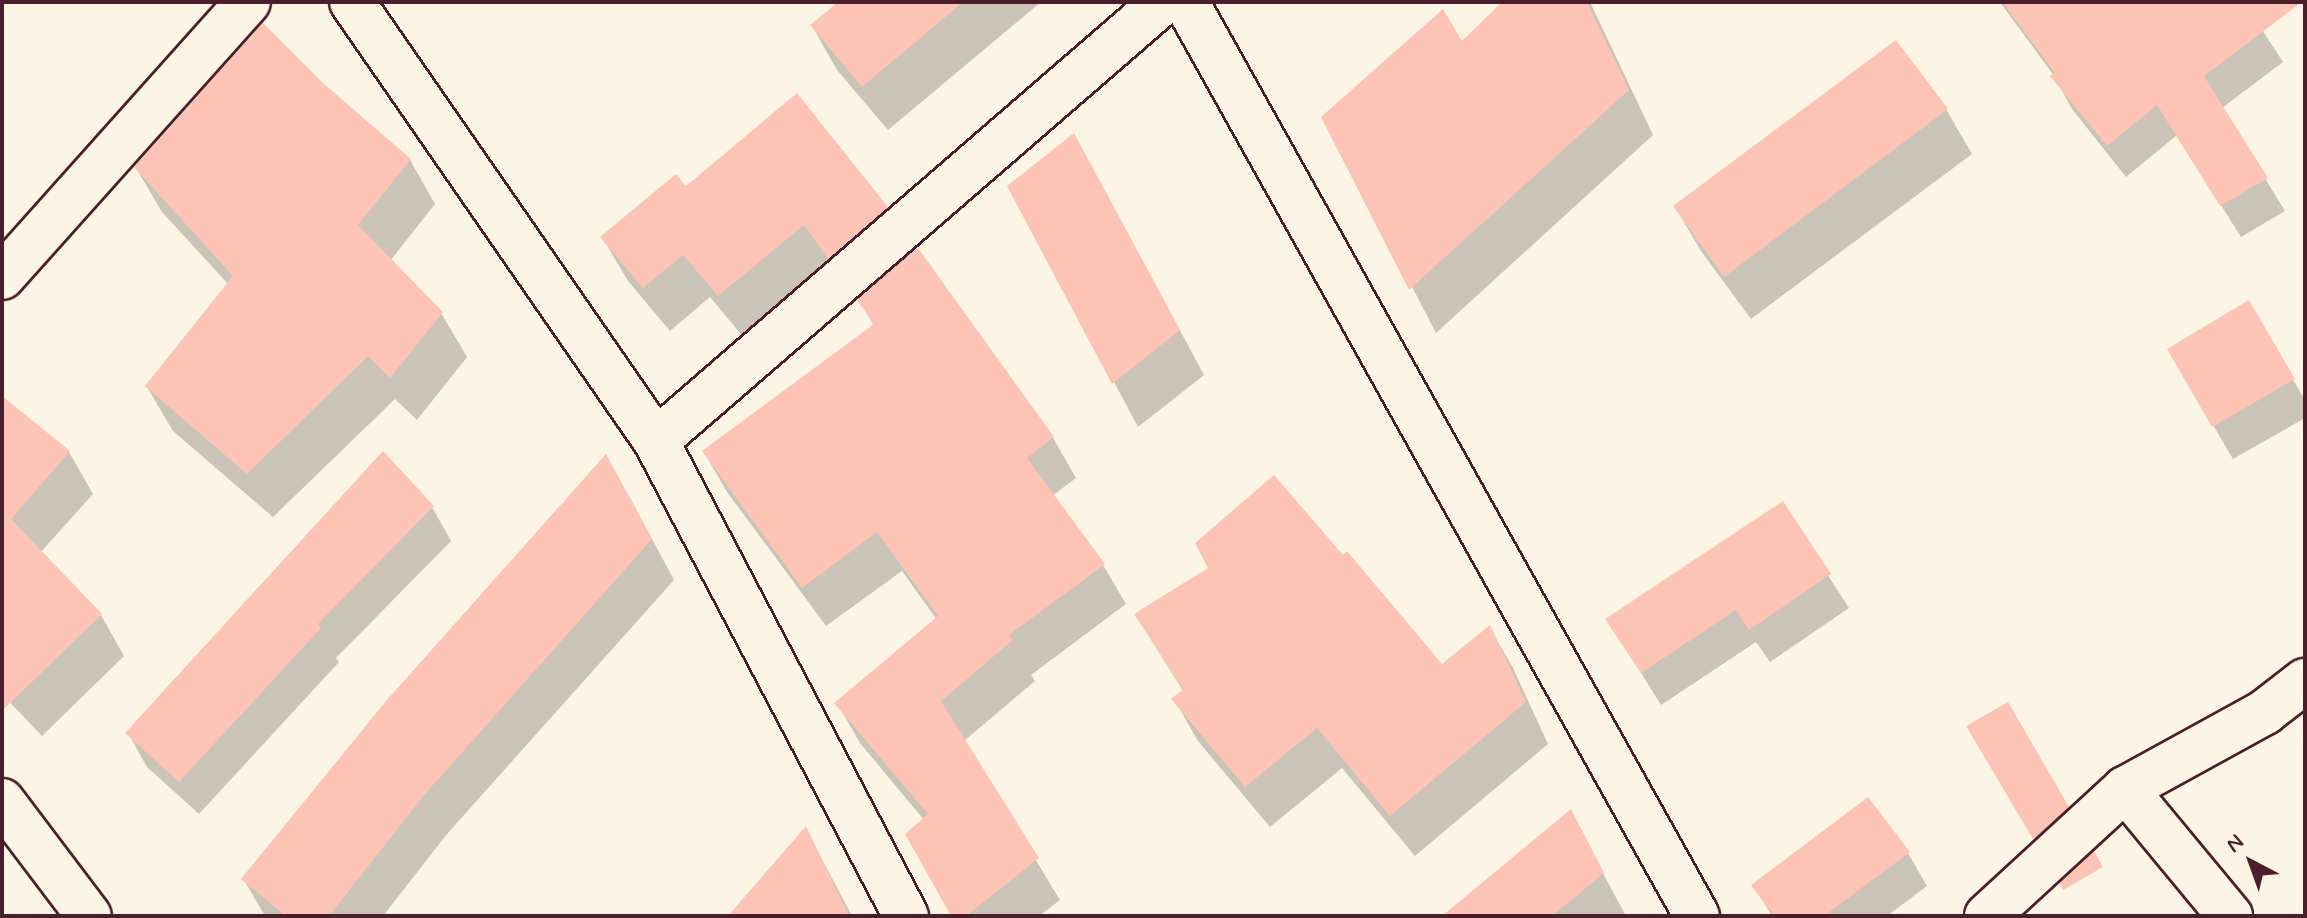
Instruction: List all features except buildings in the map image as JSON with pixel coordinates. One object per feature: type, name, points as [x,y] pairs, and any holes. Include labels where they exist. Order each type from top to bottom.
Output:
[{"type":"street","points":[[2,277],[248,2]]},
{"type":"street","points":[[352,2],[656,441],[906,916]]},
{"type":"street","points":[[656,441],[1163,2]]},
{"type":"street","points":[[1186,2],[1697,916]]},
{"type":"street","points":[[1987,916],[2125,789],[2265,712],[2305,681]]},
{"type":"street","points":[[2125,789],[2230,916]]},
{"type":"street","points":[[2,801],[89,916]]}]
